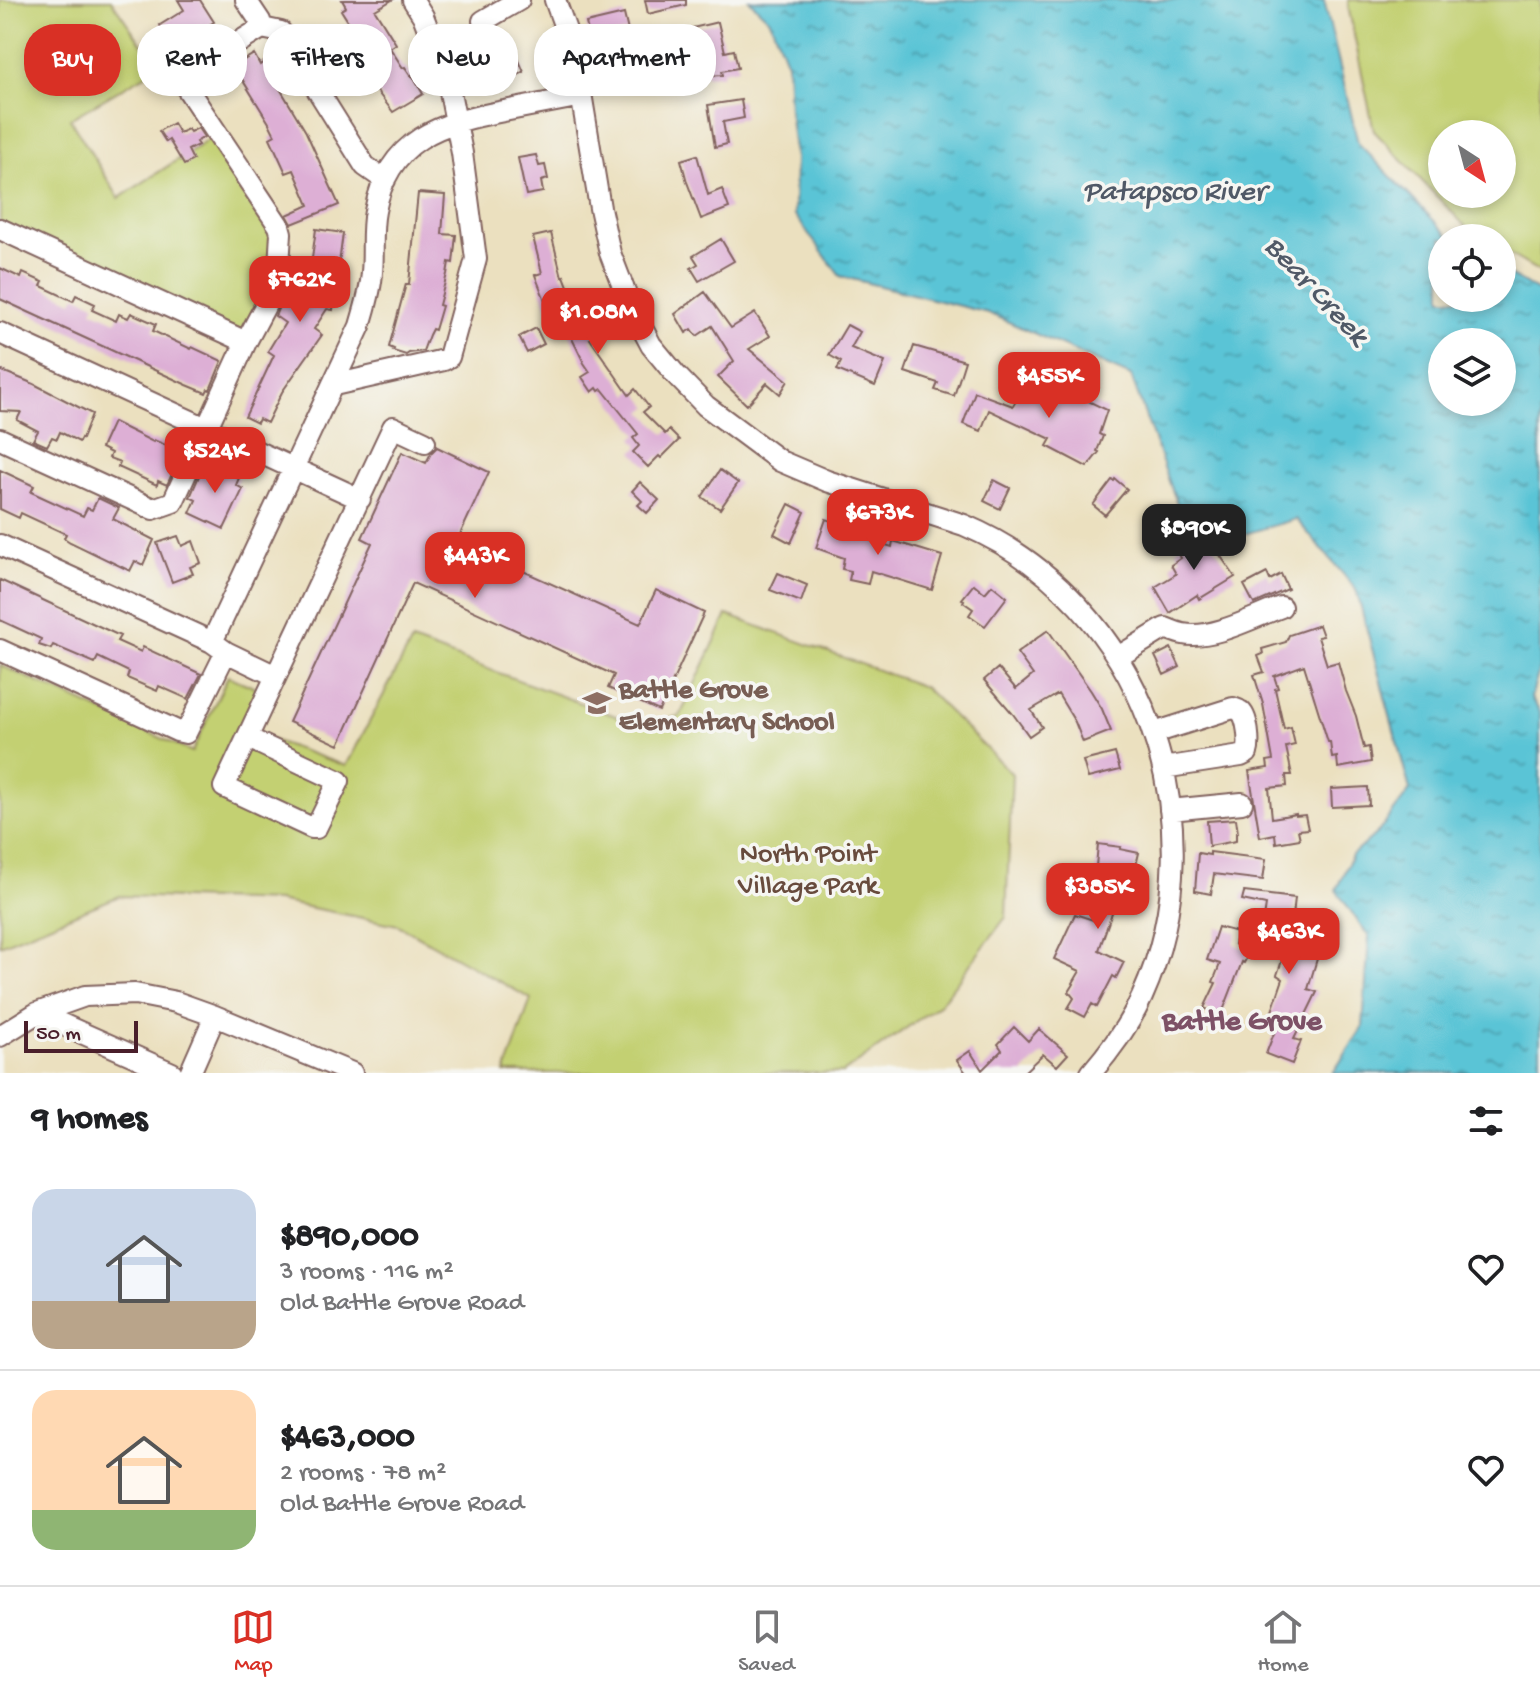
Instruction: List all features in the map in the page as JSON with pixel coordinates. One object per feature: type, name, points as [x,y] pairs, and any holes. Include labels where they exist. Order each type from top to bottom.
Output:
[{"type":"street","points":[[246,0],[264,24]]},
{"type":"street","points":[[334,385],[449,357],[476,259],[462,153],[450,92],[423,16],[413,0]]},
{"type":"street","points":[[483,21],[519,0]]},
{"type":"street","points":[[555,0],[564,24]]},
{"type":"street","points":[[0,439],[153,509],[173,502],[246,342],[270,297],[279,267],[281,233],[271,213],[180,78],[263,34]]},
{"type":"street","points":[[317,96],[365,166],[385,180]]},
{"type":"street","points":[[0,650],[186,733],[293,468],[360,326],[372,274],[374,217],[378,195],[385,180],[407,148],[442,126],[582,96],[600,208],[619,278],[651,345],[697,398],[780,461],[827,481],[964,525],[999,542],[1042,571],[1062,590],[1118,657],[1131,679],[1154,733],[1163,768],[1173,832],[1172,869],[1164,927],[1142,996],[1113,1045],[1091,1073]]},
{"type":"street","points":[[0,229],[246,342]]},
{"type":"street","points":[[0,333],[360,499]]},
{"type":"street","points":[[248,738],[339,781],[316,828],[224,787],[393,427],[425,442]]},
{"type":"street","points":[[0,545],[276,676]]},
{"type":"street","points":[[1118,657],[1165,628],[1185,635],[1205,633],[1281,607]]},
{"type":"street","points":[[1154,733],[1233,708],[1244,714],[1250,747],[1247,753],[1163,768]]},
{"type":"street","points":[[1170,810],[1242,803]]},
{"type":"street","points":[[0,1036],[37,1013],[85,996],[135,994],[176,1002],[215,1016],[352,1073]]},
{"type":"street","points":[[37,1013],[172,1073]]},
{"type":"street","points":[[190,1073],[215,1016]]},
{"type":"green space","points":[[0,0],[111,0],[137,37],[137,80],[121,89],[121,24],[24,24],[24,96],[109,96],[70,119],[119,198],[217,134],[280,234],[246,339],[0,224]]},
{"type":"green space","points":[[1348,0],[1540,0],[1540,272],[1516,258],[1516,224],[1463,224],[1448,208],[1516,208],[1516,120],[1428,120],[1428,187],[1374,131]]},
{"type":"green space","name":"North Point Village Park","points":[[727,615],[924,687],[1012,774],[1006,917],[940,1004],[843,1073],[505,1073],[531,999],[398,925],[277,901],[119,896],[0,945],[0,665],[192,752],[228,676],[263,691],[243,730],[346,766],[412,641],[640,725],[680,716]]},
{"type":"water","name":"Patapsco River","points":[[749,0],[1324,0],[1358,143],[1437,224],[1428,224],[1428,312],[1516,312],[1516,279],[1540,292],[1540,667],[1531,698],[1540,712],[1540,1073],[1333,1073],[1363,1027],[1369,937],[1336,890],[1352,855],[1379,831],[1410,790],[1356,589],[1296,519],[1241,535],[1178,506],[1131,376],[988,313],[840,276],[794,214],[795,158],[787,63],[770,20]]},
{"type":"building","points":[[178,0],[200,0],[214,22],[162,24],[184,10]]},
{"type":"building","points":[[342,0],[392,0],[375,10],[384,24],[350,24],[341,10],[346,7]]},
{"type":"building","points":[[645,0],[686,0],[686,5],[648,14]]},
{"type":"building","points":[[624,14],[626,24],[586,24]]},
{"type":"building","points":[[718,22],[725,52],[734,50],[738,68],[722,71],[723,75],[716,75],[716,24],[710,24]]},
{"type":"building","points":[[392,51],[408,72],[408,96],[420,96],[393,112],[381,96],[392,96]]},
{"type":"building","points":[[254,54],[260,65],[263,63],[263,96],[284,96],[306,132],[339,205],[292,224],[287,215],[309,205],[294,170],[286,173],[270,138],[275,135],[247,87],[247,58]]},
{"type":"building","points":[[518,58],[524,72],[518,75]]},
{"type":"building","points":[[741,100],[744,118],[723,122],[727,144],[715,147],[708,105]]},
{"type":"building","points":[[173,123],[179,133],[198,128],[204,137],[196,142],[198,145],[188,150],[193,160],[184,165],[169,140],[166,142],[159,131]]},
{"type":"building","points":[[536,155],[539,166],[545,165],[548,179],[541,181],[543,192],[526,195],[518,158]]},
{"type":"building","points":[[697,155],[708,195],[722,189],[729,208],[701,219],[681,160]]},
{"type":"building","points":[[418,193],[445,195],[442,234],[456,235],[453,263],[449,262],[435,330],[432,329],[423,351],[406,355],[389,347],[406,284],[409,284]]},
{"type":"building","points":[[316,229],[343,233],[333,310],[327,309],[314,329],[322,335],[282,392],[267,423],[259,419],[257,423],[245,417],[274,355],[268,351],[285,323],[275,316],[285,292],[300,294],[301,286],[308,287]]},
{"type":"building","points":[[551,233],[562,277],[580,317],[591,312],[602,333],[590,339],[629,395],[635,389],[649,407],[643,412],[665,434],[669,430],[679,440],[648,467],[633,452],[639,446],[633,438],[638,434],[602,389],[592,392],[582,377],[590,372],[558,310],[550,313],[535,275],[542,273],[533,237]]},
{"type":"building","points":[[721,239],[734,261],[699,281],[691,268],[698,264],[693,256]]},
{"type":"building","points":[[0,268],[21,278],[23,273],[43,282],[41,286],[73,301],[76,295],[95,304],[92,310],[116,321],[119,314],[128,318],[131,313],[156,324],[153,331],[222,361],[210,390],[206,393],[187,385],[0,299]]},
{"type":"building","points":[[705,292],[731,328],[755,313],[770,336],[749,349],[788,381],[780,394],[767,383],[747,405],[718,377],[734,361],[712,326],[697,336],[692,329],[686,333],[675,314]]},
{"type":"building","points":[[847,325],[860,332],[851,348],[885,362],[875,386],[837,370],[841,362],[829,355]]},
{"type":"building","points":[[536,328],[544,344],[527,353],[519,337]]},
{"type":"building","points":[[914,346],[965,361],[954,396],[935,390],[938,383],[905,372]]},
{"type":"building","points":[[0,370],[92,414],[82,439],[79,442],[60,432],[57,439],[52,437],[47,446],[33,440],[38,431],[17,420],[21,412],[0,411]]},
{"type":"building","points":[[1024,386],[1050,400],[1057,386],[1107,410],[1099,434],[1103,436],[1099,452],[1087,467],[1047,446],[1051,439],[989,410],[981,431],[963,424],[975,392],[1013,406]]},
{"type":"building","points":[[113,422],[182,452],[167,485],[158,481],[157,485],[118,467],[120,462],[109,458],[111,453],[101,448]]},
{"type":"building","points":[[437,447],[489,472],[457,541],[640,624],[656,590],[704,613],[659,711],[608,688],[614,675],[413,583],[339,745],[289,722],[372,543],[362,538],[402,452],[426,463]]},
{"type":"building","points":[[205,462],[239,478],[236,485],[243,489],[224,529],[190,513],[196,500],[190,497]]},
{"type":"building","points":[[0,470],[34,486],[31,492],[83,516],[87,508],[92,510],[98,498],[119,508],[113,519],[154,540],[143,565],[135,561],[130,571],[70,542],[64,538],[66,534],[21,513],[19,518],[0,509]]},
{"type":"building","points":[[720,470],[738,483],[720,509],[702,497]]},
{"type":"building","points":[[1115,479],[1127,489],[1105,515],[1093,505]]},
{"type":"building","points":[[994,480],[1010,488],[1000,509],[984,501]]},
{"type":"building","points":[[640,482],[659,500],[647,513],[638,505],[642,501],[632,491]]},
{"type":"building","points":[[789,504],[805,512],[791,543],[774,534]]},
{"type":"building","points":[[826,519],[865,533],[863,538],[892,547],[893,541],[942,556],[932,590],[871,571],[868,584],[849,580],[851,571],[842,569],[844,558],[816,548]]},
{"type":"building","points":[[1194,524],[1205,541],[1209,539],[1235,577],[1199,599],[1197,595],[1170,613],[1155,587],[1176,574],[1171,565],[1181,558],[1176,549],[1189,540],[1184,531]]},
{"type":"building","points":[[178,536],[182,546],[193,541],[201,563],[190,567],[193,574],[172,582],[157,543]]},
{"type":"building","points":[[778,573],[807,585],[801,602],[770,590]]},
{"type":"building","points":[[1267,573],[1270,580],[1281,574],[1288,589],[1254,604],[1244,585]]},
{"type":"building","points":[[0,580],[120,636],[117,641],[141,652],[143,647],[201,674],[188,699],[159,686],[157,691],[127,678],[129,672],[98,657],[95,663],[53,645],[51,649],[39,645],[41,639],[0,620]]},
{"type":"building","points":[[974,584],[985,593],[992,585],[1007,597],[985,626],[969,615],[973,609],[962,599]]},
{"type":"building","points":[[1319,625],[1323,636],[1318,637],[1327,665],[1338,662],[1364,748],[1369,747],[1371,762],[1338,768],[1337,757],[1332,758],[1330,742],[1304,665],[1274,676],[1284,729],[1291,727],[1295,745],[1286,747],[1292,775],[1286,775],[1287,786],[1269,788],[1272,818],[1305,815],[1308,829],[1298,830],[1300,839],[1276,843],[1275,834],[1260,837],[1249,771],[1268,768],[1267,761],[1273,760],[1263,704],[1254,675],[1264,672],[1258,656],[1263,654],[1262,649],[1286,642],[1289,635]]},
{"type":"building","points":[[1048,630],[1091,691],[1111,731],[1083,742],[1058,694],[1031,710],[1042,727],[1029,736],[984,680],[998,668],[1016,689],[1033,675],[1017,653]]},
{"type":"building","points":[[1171,648],[1180,667],[1164,675],[1155,656]]},
{"type":"building","points":[[1115,753],[1120,770],[1088,778],[1083,761]]},
{"type":"building","points":[[1368,787],[1369,805],[1332,807],[1331,789]]},
{"type":"building","points":[[1236,819],[1236,841],[1209,846],[1207,821]]},
{"type":"building","points":[[1098,844],[1139,853],[1125,909],[1114,907],[1099,950],[1124,962],[1097,1007],[1092,1004],[1085,1017],[1068,1008],[1074,998],[1069,992],[1080,971],[1054,959],[1075,914],[1096,921],[1105,879],[1095,878]]},
{"type":"building","points":[[1210,852],[1266,859],[1263,880],[1214,874],[1211,894],[1195,891],[1198,853],[1210,855]]},
{"type":"building","points":[[1244,892],[1295,898],[1291,933],[1322,942],[1308,989],[1317,992],[1294,1039],[1301,1041],[1292,1064],[1266,1054],[1279,1020],[1270,1017],[1283,979],[1277,975],[1286,949],[1283,948],[1285,941],[1277,940],[1281,920],[1264,918],[1266,905],[1242,900]]},
{"type":"building","points":[[1218,927],[1237,932],[1234,944],[1250,951],[1242,962],[1221,1016],[1204,1008],[1216,983],[1213,982],[1220,964],[1207,960]]},
{"type":"building","points":[[1014,1027],[1028,1041],[1039,1029],[1068,1054],[1057,1066],[1043,1054],[1023,1073],[966,1073],[957,1060],[970,1051],[982,1070],[1002,1050],[998,1044]]},
{"type":"place","name":"Battle Grove Elementary School","points":[[597,703]]},
{"type":"district","name":"Battle Grove","points":[[1242,1019]]},
{"type":"water label","name":"Bear Creek","points":[[1318,289]]}]
